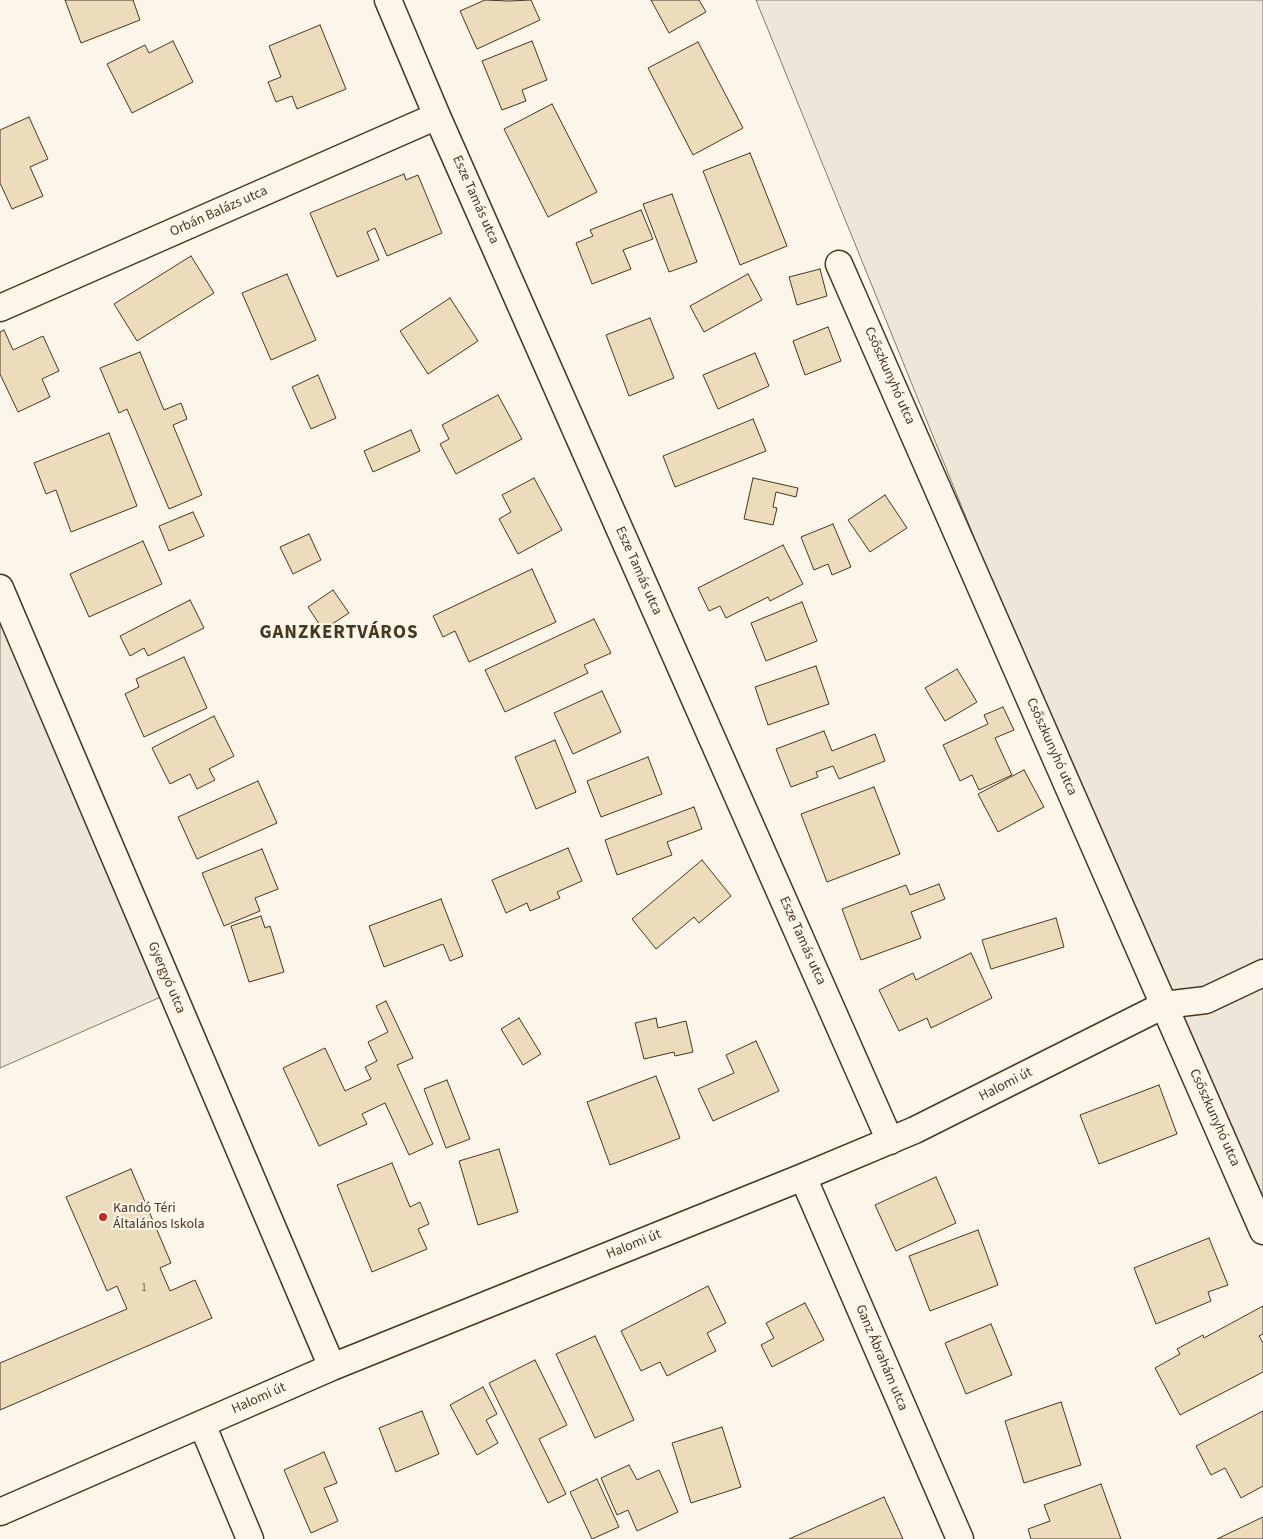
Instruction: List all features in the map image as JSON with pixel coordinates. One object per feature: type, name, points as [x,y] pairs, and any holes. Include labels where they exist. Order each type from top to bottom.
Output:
[{"type":"street","name":"Esze Tamás utca","points":[[388,0],[890,1141]]},
{"type":"street","name":"Orbán Balázs utca","points":[[0,308],[438,116]]},
{"type":"street","name":"Csőszkunyhó utca","points":[[839,264],[1263,1231]]},
{"type":"street","name":"Gyergyó utca","points":[[0,588],[332,1367]]},
{"type":"street","name":"Halomi út","points":[[0,1512],[332,1367],[803,1178],[890,1141],[1164,1005],[1206,1000],[1263,973]]},
{"type":"street","name":"Ganz Ábrahám utca","points":[[803,1178],[960,1539]]},
{"type":"street","points":[[202,1424],[250,1539]]},
{"type":"shaded area","points":[[756,0],[1263,0],[1263,1231],[1164,1005]]},
{"type":"shaded area","points":[[0,588],[172,992],[0,1068]]},
{"type":"building","points":[[65,0],[133,0],[140,20],[81,43]]},
{"type":"building","points":[[485,0],[531,0],[540,20],[477,49],[460,11]]},
{"type":"building","points":[[651,0],[699,0],[706,12],[669,33]]},
{"type":"building","points":[[320,25],[346,89],[297,109],[292,96],[276,102],[268,82],[281,77],[269,46]]},
{"type":"building","points":[[173,41],[193,82],[132,113],[107,64],[145,45],[149,53]]},
{"type":"building","points":[[532,41],[547,80],[522,90],[526,101],[502,110],[482,61]]},
{"type":"building","points":[[698,42],[743,128],[693,155],[648,68]]},
{"type":"building","points":[[552,104],[597,192],[548,217],[504,129]]},
{"type":"building","points":[[29,117],[48,159],[30,167],[43,196],[12,209],[0,183],[0,130]]},
{"type":"building","points":[[750,153],[787,246],[740,265],[703,171]]},
{"type":"building","points":[[404,174],[406,180],[418,175],[442,233],[387,256],[375,228],[367,232],[379,260],[337,277],[310,213]]},
{"type":"building","points":[[672,194],[697,262],[669,272],[643,204]]},
{"type":"building","points":[[641,210],[653,239],[623,250],[631,269],[592,284],[576,243],[593,236],[590,230]]},
{"type":"building","points":[[191,256],[214,293],[137,341],[114,304]]},
{"type":"building","points":[[820,269],[827,296],[797,305],[789,277]]},
{"type":"building","points":[[287,274],[316,340],[271,360],[242,293]]},
{"type":"building","points":[[748,274],[762,300],[704,332],[690,306]]},
{"type":"building","points":[[450,298],[478,341],[428,374],[400,331]]},
{"type":"building","points":[[650,318],[674,378],[629,396],[606,335]]},
{"type":"building","points":[[828,327],[841,361],[805,375],[793,341]]},
{"type":"building","points":[[4,330],[13,350],[43,336],[59,371],[42,379],[50,397],[18,412],[0,374],[0,332]]},
{"type":"building","points":[[140,352],[164,410],[181,403],[187,419],[173,425],[202,495],[169,509],[127,409],[119,413],[100,368]]},
{"type":"building","points":[[755,353],[769,386],[718,409],[703,375]]},
{"type":"building","points":[[318,375],[336,418],[311,429],[292,387]]},
{"type":"building","points":[[498,395],[522,439],[456,474],[440,444],[449,439],[442,425]]},
{"type":"building","points":[[753,419],[766,451],[675,487],[663,456]]},
{"type":"building","points":[[411,430],[420,451],[373,472],[364,451]]},
{"type":"building","points":[[109,433],[137,506],[71,532],[56,490],[46,494],[34,463]]},
{"type":"building","points":[[534,478],[562,530],[518,554],[499,519],[511,512],[502,495]]},
{"type":"building","points":[[753,478],[798,488],[796,497],[776,492],[773,507],[777,508],[773,525],[744,519]]},
{"type":"building","points":[[885,495],[907,528],[870,552],[848,520]]},
{"type":"building","points":[[193,512],[204,536],[169,551],[159,526]]},
{"type":"building","points":[[833,524],[851,567],[832,575],[828,564],[814,570],[801,537]]},
{"type":"building","points":[[309,534],[321,560],[293,574],[280,547]]},
{"type":"building","points":[[143,541],[162,584],[89,617],[70,574]]},
{"type":"building","points":[[783,545],[803,584],[770,601],[768,597],[726,618],[720,606],[709,611],[698,588]]},
{"type":"building","points":[[532,569],[556,622],[469,662],[455,631],[443,637],[433,616]]},
{"type":"building","points":[[333,590],[349,613],[323,630],[308,607]]},
{"type":"building","points":[[190,600],[204,628],[148,656],[144,648],[130,656],[120,636]]},
{"type":"building","points":[[802,602],[817,641],[766,661],[751,623]]},
{"type":"building","points":[[594,619],[611,653],[584,665],[588,673],[505,712],[485,670]]},
{"type":"building","points":[[184,657],[207,708],[144,737],[125,694],[139,687],[136,679]]},
{"type":"building","points":[[816,666],[829,704],[768,725],[755,687]]},
{"type":"building","points":[[957,669],[977,702],[945,721],[925,688]]},
{"type":"building","points":[[602,691],[621,732],[573,754],[554,713]]},
{"type":"building","points":[[1003,707],[1014,730],[995,738],[1012,775],[979,790],[972,775],[960,781],[943,745],[988,724],[984,715]]},
{"type":"building","points":[[214,716],[234,756],[209,769],[215,780],[197,789],[190,774],[170,784],[152,748]]},
{"type":"building","points":[[824,731],[832,751],[875,734],[885,761],[839,779],[833,766],[816,772],[818,777],[791,787],[776,749]]},
{"type":"building","points":[[555,740],[576,792],[536,809],[515,757]]},
{"type":"building","points":[[648,757],[662,794],[601,817],[587,781]]},
{"type":"building","points":[[1024,770],[1044,807],[998,832],[978,794]]},
{"type":"building","points":[[258,781],[277,823],[197,859],[178,817]]},
{"type":"building","points":[[874,787],[900,854],[827,882],[801,814]]},
{"type":"building","points":[[694,807],[702,829],[667,842],[672,855],[617,875],[605,840]]},
{"type":"building","points":[[568,848],[582,881],[557,892],[560,898],[530,911],[527,903],[506,913],[492,880]]},
{"type":"building","points":[[262,849],[278,889],[255,898],[260,911],[224,926],[202,873]]},
{"type":"building","points":[[702,860],[731,896],[699,923],[694,917],[656,949],[632,919]]},
{"type":"building","points":[[939,884],[945,899],[911,912],[921,938],[861,960],[842,909],[906,885],[910,895]]},
{"type":"building","points":[[441,899],[463,956],[450,961],[443,944],[384,967],[369,926]]},
{"type":"building","points":[[261,916],[265,928],[270,926],[284,972],[249,982],[231,926]]},
{"type":"building","points":[[1056,918],[1064,947],[991,969],[982,940]]},
{"type":"building","points":[[971,953],[992,998],[931,1028],[927,1018],[899,1031],[879,990],[913,973],[916,980]]},
{"type":"building","points":[[386,1001],[413,1058],[397,1065],[433,1144],[409,1155],[385,1103],[362,1114],[367,1124],[319,1146],[283,1068],[325,1048],[345,1091],[371,1079],[365,1067],[377,1061],[368,1042],[388,1032],[376,1006]]},
{"type":"building","points":[[519,1018],[541,1054],[523,1065],[501,1029]]},
{"type":"building","points":[[656,1018],[658,1028],[686,1021],[693,1052],[675,1056],[674,1052],[644,1059],[635,1023]]},
{"type":"building","points":[[756,1041],[779,1091],[713,1121],[698,1089],[734,1073],[726,1055]]},
{"type":"building","points":[[656,1076],[680,1138],[610,1165],[587,1102]]},
{"type":"building","points":[[447,1080],[470,1139],[446,1148],[424,1089]]},
{"type":"building","points":[[1159,1085],[1177,1134],[1099,1164],[1080,1115]]},
{"type":"building","points":[[499,1149],[518,1212],[478,1225],[459,1161]]},
{"type":"building","points":[[392,1163],[410,1207],[420,1202],[429,1224],[418,1229],[427,1249],[372,1272],[337,1185]]},
{"type":"building","points":[[131,1169],[171,1263],[160,1268],[170,1291],[195,1280],[212,1318],[0,1410],[0,1363],[127,1309],[117,1286],[107,1291],[66,1197]]},
{"type":"building","points":[[936,1177],[956,1223],[896,1251],[875,1205]]},
{"type":"building","points":[[978,1230],[998,1285],[930,1311],[909,1256]]},
{"type":"building","points":[[1209,1238],[1228,1285],[1208,1292],[1211,1301],[1156,1324],[1134,1268]]},
{"type":"building","points":[[708,1286],[726,1323],[707,1333],[716,1351],[667,1376],[660,1362],[641,1371],[621,1331]]},
{"type":"building","points":[[805,1303],[824,1340],[772,1367],[761,1345],[774,1338],[766,1323]]},
{"type":"building","points":[[1263,1306],[1263,1334],[1259,1336],[1263,1343],[1263,1372],[1180,1415],[1155,1368],[1180,1354],[1177,1349],[1203,1335],[1204,1338]]},
{"type":"building","points":[[991,1324],[1012,1375],[966,1394],[945,1343]]},
{"type":"building","points":[[595,1336],[634,1420],[595,1438],[556,1354]]},
{"type":"building","points":[[535,1360],[567,1425],[539,1439],[566,1494],[548,1503],[489,1383]]},
{"type":"building","points":[[483,1387],[497,1414],[486,1420],[498,1443],[477,1455],[450,1405]]},
{"type":"building","points":[[1061,1402],[1081,1465],[1024,1483],[1005,1421]]},
{"type":"building","points":[[422,1411],[439,1454],[396,1472],[379,1428]]},
{"type":"building","points":[[1263,1411],[1263,1486],[1241,1498],[1225,1468],[1211,1475],[1196,1446]]},
{"type":"building","points":[[722,1427],[741,1487],[691,1503],[672,1443]]},
{"type":"building","points":[[324,1452],[337,1483],[324,1488],[338,1521],[311,1533],[284,1470]]},
{"type":"building","points":[[629,1465],[637,1480],[659,1470],[678,1512],[637,1531],[628,1510],[617,1515],[601,1478]]},
{"type":"building","points":[[597,1479],[619,1527],[592,1539],[570,1492]]},
{"type":"building","points":[[1101,1484],[1121,1539],[1031,1539],[1028,1529],[1050,1521],[1044,1505]]},
{"type":"building","points":[[884,1497],[903,1539],[789,1539]]},
{"type":"building","points":[[1263,1517],[1263,1539],[1217,1539]]},
{"type":"place","name":"Kandó Téri Általános Iskola","points":[[103,1217]]},
{"type":"district","name":"GANZKERTVÁROS","points":[[339,634]]}]
